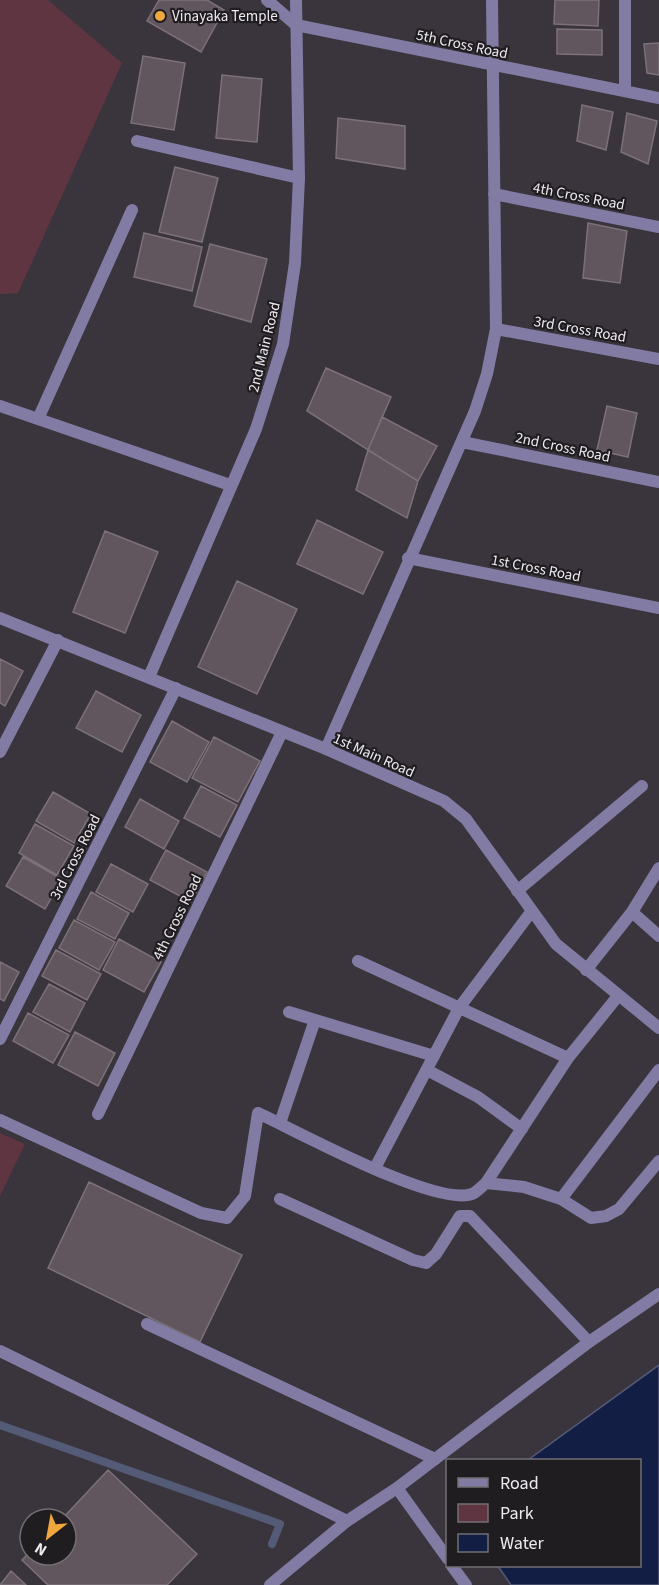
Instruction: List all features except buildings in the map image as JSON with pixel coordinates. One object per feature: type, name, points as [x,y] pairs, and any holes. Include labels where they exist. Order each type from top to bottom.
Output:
[{"type":"street","name":"5th Cross Road","points":[[267,0],[296,25],[659,98]]},
{"type":"street","name":"2nd Main Road","points":[[149,677],[263,411],[284,344],[295,263],[299,178],[296,0]]},
{"type":"street","points":[[326,750],[408,558],[462,442],[487,374],[496,329],[492,0]]},
{"type":"street","points":[[625,0],[625,91]]},
{"type":"street","points":[[137,141],[299,178]]},
{"type":"street","name":"4th Cross Road","points":[[494,194],[659,227]]},
{"type":"street","points":[[38,418],[132,210]]},
{"type":"street","name":"3rd Cross Road","points":[[496,329],[659,359]]},
{"type":"street","points":[[0,406],[230,485]]},
{"type":"street","name":"2nd Cross Road","points":[[462,442],[659,482]]},
{"type":"street","name":"1st Cross Road","points":[[408,558],[659,608]]},
{"type":"street","name":"1st Main Road","points":[[0,618],[326,750],[455,809],[466,819],[556,944],[659,1028]]},
{"type":"street","points":[[0,752],[58,640]]},
{"type":"street","name":"3rd Cross Road","points":[[0,1039],[176,688]]},
{"type":"street","name":"4th Cross Road","points":[[98,1114],[282,732]]},
{"type":"street","points":[[517,891],[642,786]]},
{"type":"street","points":[[586,970],[632,912],[659,868]]},
{"type":"street","points":[[375,1168],[459,1008],[531,912]]},
{"type":"street","points":[[632,912],[659,936]]},
{"type":"street","points":[[358,960],[568,1058]]},
{"type":"street","points":[[0,1120],[201,1213],[227,1218],[244,1196],[258,1113],[375,1168],[442,1194],[471,1194],[486,1183],[568,1058],[618,996]]},
{"type":"street","points":[[289,1012],[434,1056]]},
{"type":"street","points":[[280,1123],[315,1020]]},
{"type":"street","points":[[427,1070],[478,1097],[522,1129]]},
{"type":"street","points":[[561,1199],[659,1070]]},
{"type":"street","points":[[486,1183],[524,1187],[561,1199],[591,1218],[606,1216],[619,1209],[659,1161]]},
{"type":"street","points":[[280,1199],[413,1260],[426,1263],[436,1254],[460,1216],[470,1216],[589,1342]]},
{"type":"street","points":[[270,1585],[347,1521],[397,1488],[589,1342],[659,1294]]},
{"type":"street","points":[[147,1324],[435,1459]]},
{"type":"street","points":[[0,1351],[347,1521]]},
{"type":"street","points":[[397,1488],[446,1558]]},
{"type":"street","points":[[453,1567],[466,1585]]},
{"type":"green space","points":[[0,0],[48,0],[122,63],[18,293],[0,294]]},
{"type":"green space","points":[[0,1133],[25,1144],[0,1196]]},
{"type":"water","points":[[659,1365],[659,1585],[511,1585],[499,1567],[641,1567],[641,1459],[529,1459]]},
{"type":"waterway","points":[[0,1425],[280,1524],[272,1544]]},
{"type":"place","name":"Vinayaka Temple","points":[[160,16]]}]
